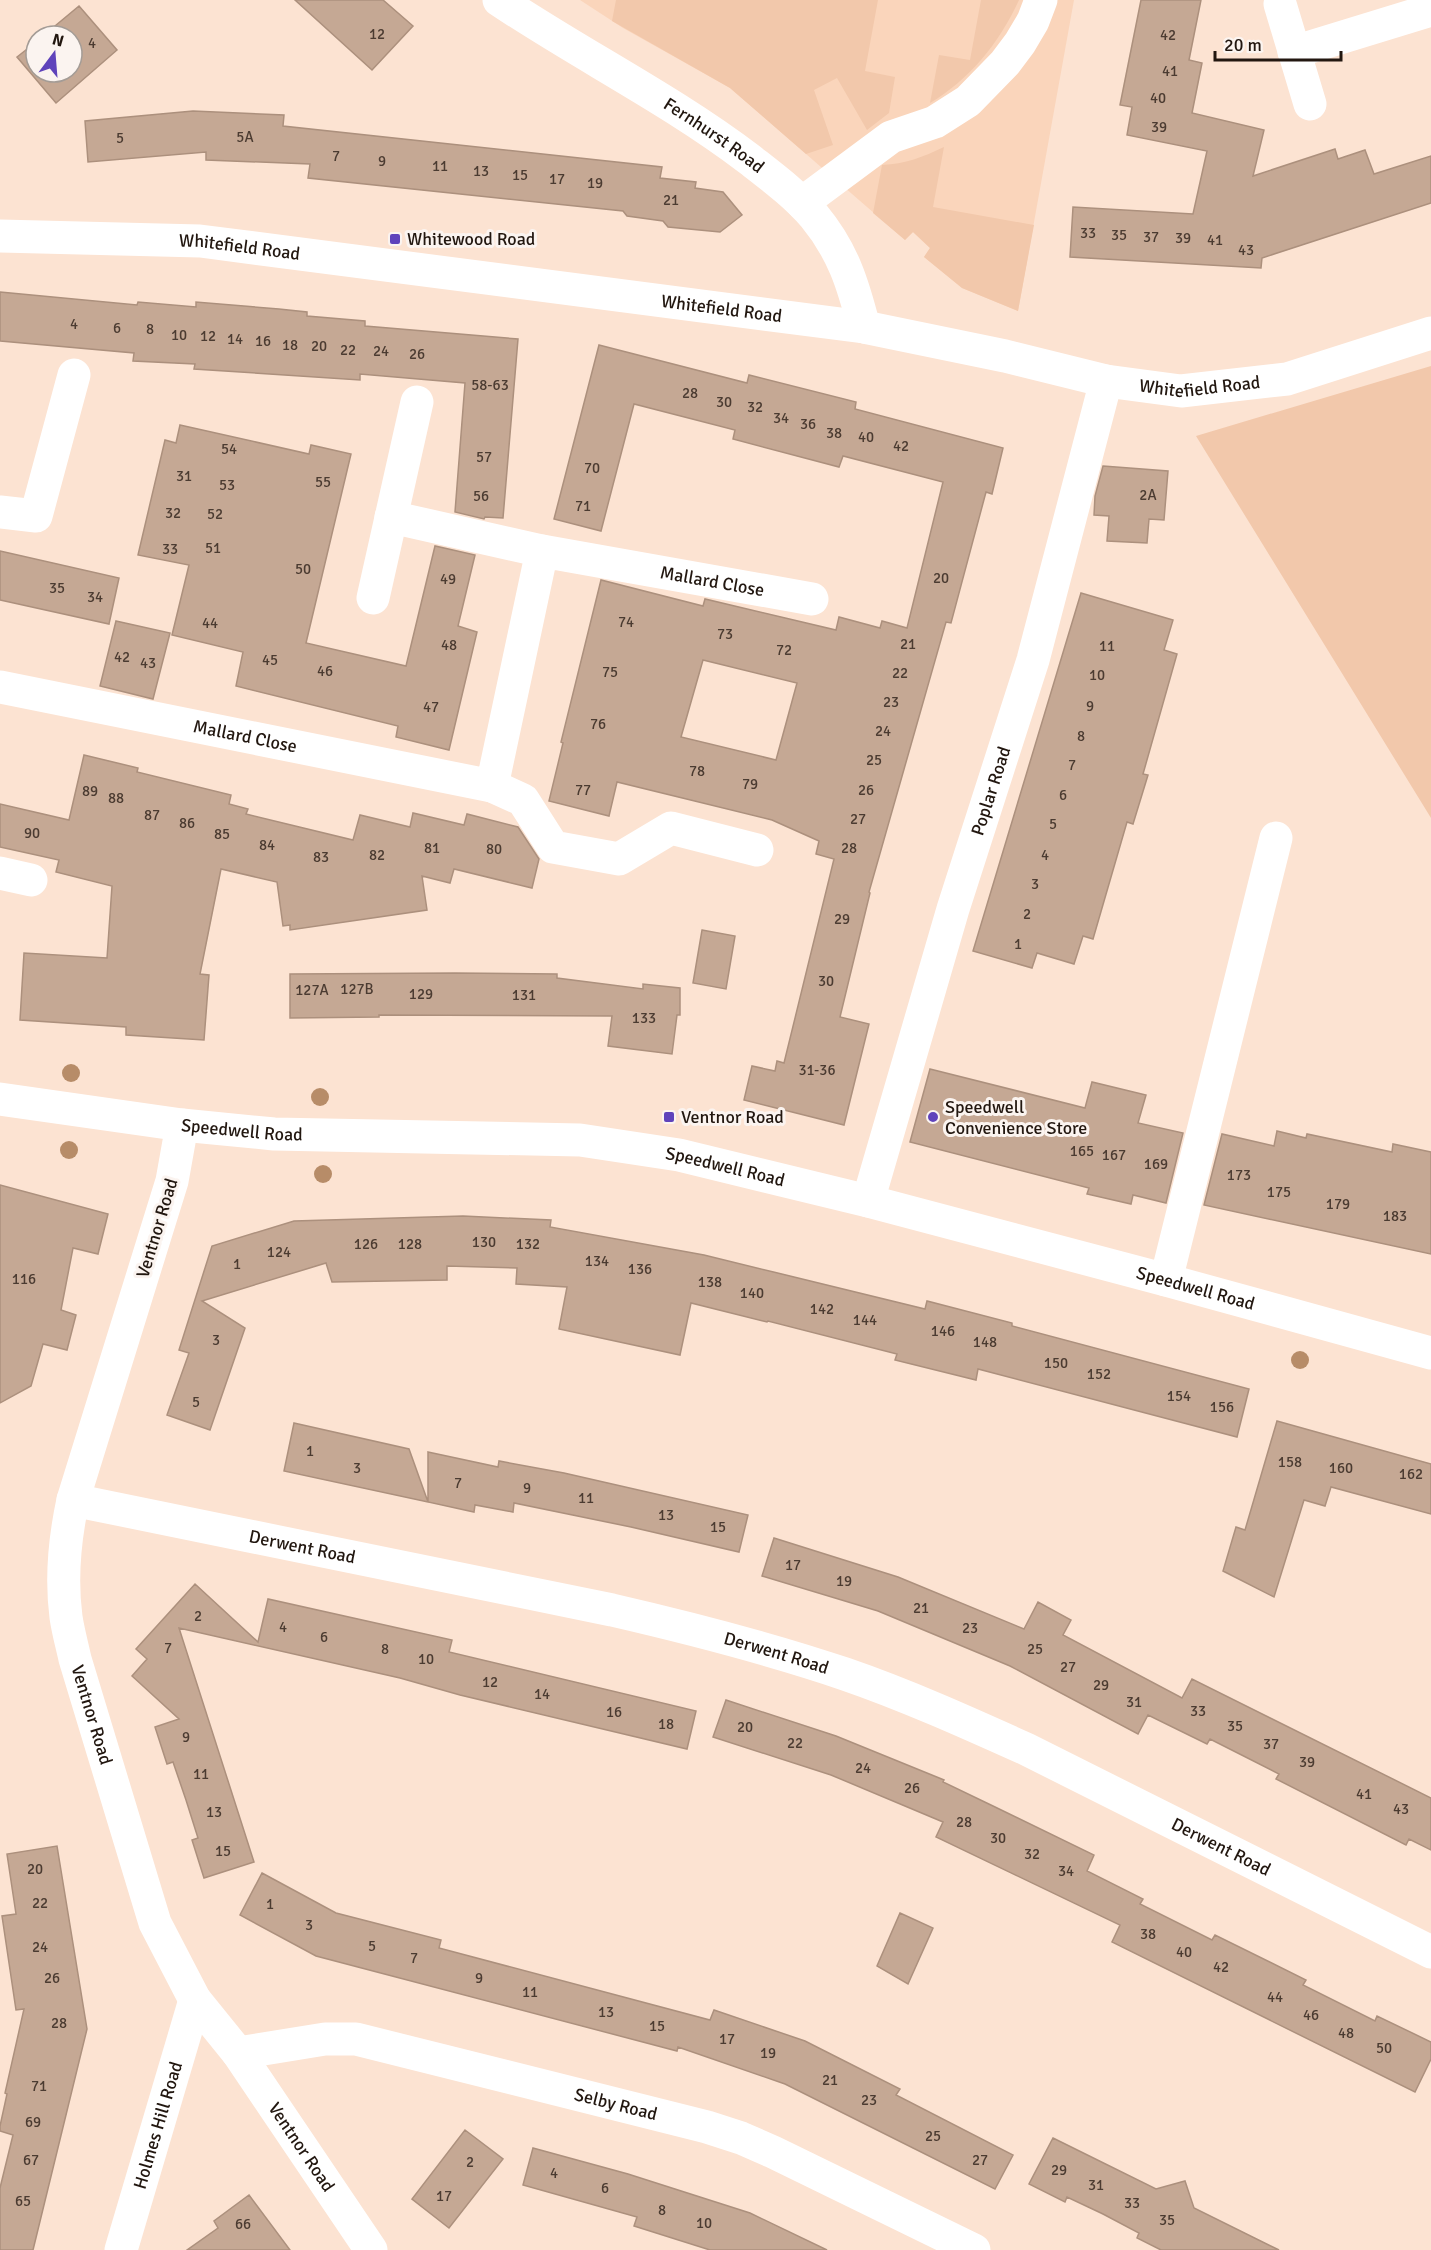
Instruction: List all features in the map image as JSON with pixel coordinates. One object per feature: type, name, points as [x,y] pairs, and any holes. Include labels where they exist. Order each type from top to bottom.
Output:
[{"type":"street","name":"Fernhurst Road","points":[[499,0],[546,31],[677,109],[784,186],[824,229],[840,255],[852,280],[864,327]]},
{"type":"street","points":[[802,203],[891,137],[934,122],[968,101],[1005,63],[1020,43],[1033,21],[1041,0]]},
{"type":"street","points":[[1280,4],[1310,104]]},
{"type":"street","points":[[1294,52],[1431,10]]},
{"type":"street","name":"Whitefield Road","points":[[0,236],[200,241],[864,327],[1005,356],[1106,381],[1181,391],[1287,379],[1431,333]]},
{"type":"street","points":[[0,512],[36,516],[74,375]]},
{"type":"street","name":"Poplar Road","points":[[868,1201],[953,909],[1033,660],[1106,381]]},
{"type":"street","points":[[373,598],[417,402]]},
{"type":"street","name":"Mallard Close","points":[[391,517],[542,551],[812,599]]},
{"type":"street","points":[[492,786],[542,551]]},
{"type":"street","name":"Mallard Close","points":[[0,687],[492,786],[523,800],[554,847],[619,858],[671,828],[757,850]]},
{"type":"street","points":[[1166,1280],[1276,838]]},
{"type":"street","name":"Speedwell Road","points":[[0,1099],[182,1125],[274,1134],[580,1140],[679,1155],[868,1201],[1431,1353]]},
{"type":"street","name":"Ventnor Road","points":[[182,1125],[172,1181],[73,1500],[67,1532],[64,1600],[66,1619],[75,1659],[155,1923],[195,2000],[238,2053],[371,2250]]},
{"type":"street","name":"Derwent Road","points":[[73,1500],[612,1610],[693,1629],[846,1674],[966,1722],[1026,1749],[1431,1952]]},
{"type":"street","name":"Holmes Hill Road","points":[[121,2250],[195,2000]]},
{"type":"street","name":"Selby Road","points":[[238,2053],[325,2039],[356,2039],[707,2127],[773,2152],[974,2250]]},
{"type":"shaded area","points":[[580,0],[1074,0],[1018,311],[962,288],[924,257],[930,248],[913,232],[905,240],[730,88],[623,28]]},
{"type":"shaded area","points":[[616,0],[878,0],[865,71],[895,77],[889,113],[867,130],[837,78],[814,90],[833,145],[806,154],[730,88],[612,21]]},
{"type":"shaded area","points":[[981,0],[1019,0],[993,45],[971,71],[930,103],[939,55],[970,60]]},
{"type":"shaded area","points":[[944,147],[933,207],[1034,225],[1018,311],[962,288],[924,257],[930,248],[913,232],[905,240],[873,213],[882,165],[914,159]]},
{"type":"shaded area","points":[[1431,366],[1431,818],[1196,436]]},
{"type":"building","points":[[295,0],[383,0],[413,26],[372,70]]},
{"type":"building","points":[[1141,0],[1201,0],[1189,60],[1202,63],[1192,113],[1264,130],[1253,176],[1335,149],[1338,159],[1365,150],[1374,174],[1431,156],[1431,203],[1262,258],[1261,268],[1070,257],[1073,207],[1193,214],[1207,151],[1127,135],[1132,107],[1120,105]]},
{"type":"building","points":[[79,6],[117,50],[84,79],[84,24],[57,24]]},
{"type":"building","points":[[24,51],[24,65],[17,57]]},
{"type":"building","points":[[40,84],[78,84],[56,103]]},
{"type":"building","points":[[193,111],[284,115],[283,126],[662,167],[660,178],[696,182],[695,188],[723,192],[742,215],[720,232],[668,227],[663,221],[627,216],[623,211],[308,178],[310,164],[206,160],[206,152],[88,162],[85,121]]},
{"type":"building","points":[[0,292],[137,305],[138,302],[196,307],[196,302],[279,309],[307,312],[307,316],[365,321],[365,326],[518,339],[503,518],[485,517],[484,519],[455,512],[465,383],[360,374],[360,380],[194,369],[195,364],[133,361],[134,353],[0,341]]},
{"type":"building","points":[[599,345],[747,383],[749,375],[856,402],[855,409],[1003,448],[992,494],[986,492],[951,623],[946,622],[869,892],[840,1017],[869,1024],[844,1125],[744,1100],[752,1066],[775,1071],[777,1061],[784,1063],[834,859],[816,854],[819,841],[772,820],[617,782],[609,816],[549,801],[563,743],[561,742],[601,580],[703,606],[705,599],[836,630],[839,617],[880,628],[882,621],[907,628],[943,482],[843,456],[839,467],[733,439],[735,430],[634,404],[601,531],[554,519]],"holes":[[[703,660],[797,683],[776,760],[681,737]]]},
{"type":"building","points":[[180,425],[309,454],[311,445],[351,454],[306,643],[406,666],[435,546],[475,555],[458,626],[477,632],[449,750],[396,737],[398,726],[236,686],[243,652],[172,635],[189,565],[138,555],[165,440],[176,443]]},
{"type":"building","points":[[1103,466],[1168,471],[1164,520],[1149,519],[1147,543],[1107,541],[1109,516],[1094,515],[1095,496]]},
{"type":"building","points":[[0,551],[119,578],[109,624],[0,600]]},
{"type":"building","points":[[1081,593],[1173,620],[1164,650],[1177,654],[1143,774],[1148,775],[1133,824],[1127,822],[1093,939],[1083,936],[1074,964],[1037,953],[1032,968],[973,951]]},
{"type":"building","points":[[116,621],[170,633],[153,699],[100,686]]},
{"type":"building","points":[[84,755],[138,768],[137,772],[231,795],[229,804],[248,809],[246,814],[353,840],[360,815],[410,827],[413,813],[464,825],[467,814],[518,827],[539,859],[532,888],[454,869],[450,883],[422,876],[427,910],[290,930],[290,925],[283,926],[277,882],[221,869],[200,974],[209,975],[204,1040],[126,1035],[126,1027],[20,1020],[24,953],[107,958],[112,886],[56,872],[59,860],[0,847],[0,804],[69,820]]},
{"type":"building","points":[[702,930],[735,936],[726,989],[693,983]]},
{"type":"building","points":[[290,974],[557,974],[557,978],[643,989],[643,984],[680,988],[680,1015],[677,1015],[672,1054],[608,1046],[612,1016],[379,1015],[379,1017],[290,1018]]},
{"type":"building","points":[[930,1069],[1085,1108],[1092,1082],[1146,1095],[1138,1123],[1183,1133],[1166,1203],[1133,1195],[1131,1204],[1087,1194],[1089,1188],[910,1142]]},
{"type":"building","points":[[1277,1131],[1306,1138],[1307,1134],[1392,1152],[1393,1144],[1431,1152],[1431,1254],[1204,1205],[1222,1134],[1274,1146]]},
{"type":"building","points":[[0,1185],[108,1214],[98,1254],[73,1248],[61,1310],[76,1315],[67,1350],[43,1344],[31,1386],[0,1403]]},
{"type":"building","points":[[463,1216],[551,1220],[550,1227],[704,1255],[925,1309],[927,1301],[1249,1389],[1237,1437],[978,1369],[976,1380],[895,1360],[897,1354],[691,1303],[680,1355],[559,1329],[567,1287],[516,1284],[517,1268],[447,1266],[447,1280],[332,1282],[326,1263],[202,1301],[245,1328],[210,1430],[167,1415],[189,1353],[179,1350],[212,1246],[294,1221]]},
{"type":"building","points":[[1277,1421],[1431,1464],[1431,1514],[1331,1487],[1325,1506],[1304,1500],[1274,1597],[1223,1571],[1236,1527],[1245,1530]]},
{"type":"building","points":[[294,1423],[409,1449],[428,1502],[284,1471]]},
{"type":"building","points":[[428,1452],[498,1467],[499,1461],[564,1473],[748,1515],[739,1552],[514,1503],[513,1512],[475,1505],[474,1512],[428,1502]]},
{"type":"building","points":[[774,1538],[898,1577],[1024,1629],[1038,1602],[1071,1620],[1063,1635],[1182,1698],[1192,1679],[1431,1798],[1431,1850],[1409,1839],[1406,1845],[1276,1779],[1279,1774],[1210,1739],[1207,1744],[1148,1715],[1138,1734],[1010,1666],[878,1611],[762,1576]]},
{"type":"building","points":[[195,1584],[258,1642],[268,1599],[452,1640],[449,1652],[696,1711],[687,1749],[460,1695],[400,1678],[179,1628],[254,1862],[204,1878],[192,1840],[198,1838],[186,1800],[173,1762],[167,1764],[155,1727],[179,1719],[132,1676],[147,1659],[136,1649]]},
{"type":"building","points":[[726,1700],[836,1736],[944,1780],[943,1782],[1094,1855],[1087,1871],[1143,1899],[1140,1904],[1212,1940],[1215,1935],[1306,1980],[1303,1985],[1375,2021],[1377,2016],[1431,2042],[1431,2059],[1415,2092],[1112,1942],[1120,1925],[936,1837],[943,1822],[831,1775],[713,1737]]},
{"type":"building","points":[[57,1846],[87,2029],[33,2250],[0,2250],[0,2188],[13,2135],[0,2131],[0,2126],[24,2009],[16,2010],[2,1916],[16,1914],[7,1854]]},
{"type":"building","points":[[262,1873],[336,1913],[441,1940],[439,1948],[710,2020],[714,2010],[805,2041],[900,2089],[896,2095],[1013,2155],[995,2189],[785,2084],[678,2047],[677,2051],[316,1956],[240,1915]]},
{"type":"building","points":[[900,1913],[933,1928],[908,1984],[877,1966]]},
{"type":"building","points":[[465,2130],[503,2159],[449,2228],[412,2199]]},
{"type":"building","points":[[1053,2138],[1156,2189],[1185,2181],[1194,2208],[1279,2250],[1161,2250],[1137,2238],[1139,2233],[1103,2214],[1067,2197],[1065,2202],[1029,2184]]},
{"type":"building","points":[[533,2148],[628,2174],[750,2213],[827,2250],[710,2250],[634,2226],[637,2217],[523,2185]]},
{"type":"building","points":[[249,2195],[290,2250],[187,2250],[218,2228],[214,2221]]},
{"type":"place","name":"Whitewood Road","points":[[395,239]]},
{"type":"place","name":"Ventnor Road","points":[[669,1117]]},
{"type":"place","name":"Speedwell Convenience Store","points":[[933,1117]]}]
